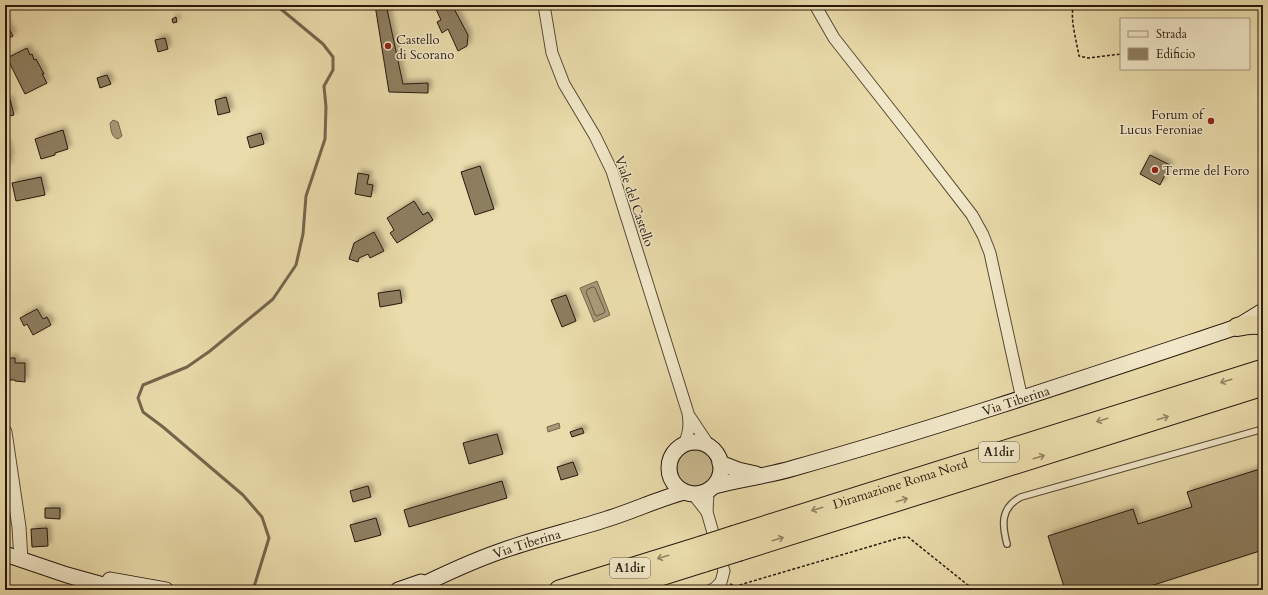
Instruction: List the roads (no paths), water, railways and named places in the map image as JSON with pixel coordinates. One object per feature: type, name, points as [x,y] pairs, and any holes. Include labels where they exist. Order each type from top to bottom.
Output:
[{"type":"highway","points":[[1237,327],[1250,324],[1262,318]]},
{"type":"highway","name":"Diramazione Roma Nord","points":[[738,543],[1263,369]]},
{"type":"highway","name":"Diramazione Roma Nord","points":[[559,590],[703,554],[1263,386]]},
{"type":"highway","name":"Diramazione Roma Nord","points":[[616,590],[703,554]]},
{"type":"main road","name":"Via Tiberina","points":[[711,489],[742,479],[791,469],[928,430],[1237,327]]},
{"type":"main road","points":[[645,504],[661,489],[670,469],[673,455],[683,446],[690,443],[697,443],[710,447],[718,457],[721,471],[719,479],[711,489],[701,494],[689,493],[674,482],[670,469]]},
{"type":"main road","points":[[720,463],[738,470],[763,475]]},
{"type":"main road","name":"Via Tiberina","points":[[412,590],[452,570],[504,550],[610,518],[645,504],[689,493]]},
{"type":"main road","points":[[5,554],[67,575],[121,590]]},
{"type":"main road","points":[[398,590],[452,570]]},
{"type":"main road","points":[[67,575],[122,582],[166,590]]},
{"type":"street","name":"Viale del Castello","points":[[544,5],[552,53],[564,84],[595,136],[612,171],[688,413]]},
{"type":"street","points":[[815,5],[834,38],[972,215],[983,235],[990,253],[1022,399]]},
{"type":"street","points":[[683,446],[690,428],[688,413]]},
{"type":"street","points":[[688,413],[710,447]]},
{"type":"street","points":[[5,432],[19,528],[21,560]]},
{"type":"street","points":[[711,489],[707,512],[724,571],[721,582],[711,590]]},
{"type":"street","points":[[689,493],[707,512]]},
{"type":"lane","points":[[1008,544],[1003,526],[1005,512],[1011,504],[1021,497],[1263,428]]},
{"type":"water","points":[[113,120],[118,122],[122,136],[118,139],[114,137],[111,131],[110,123]]},
{"type":"water","points":[[597,281],[610,315],[594,322],[580,288]]},
{"type":"water","points":[[559,423],[560,428],[548,432],[547,427]]},
{"type":"waterway","points":[[253,590],[269,538],[262,517],[243,495],[163,427],[143,412],[138,398],[143,385],[187,367],[210,351],[273,299],[296,265],[303,234],[306,196],[325,139],[326,107],[324,86],[333,70],[333,57],[323,44],[276,5]]},
{"type":"place","name":"Castello di Scorano","points":[[388,46]]},
{"type":"place","name":"Forum of Lucus Feroniae","points":[[1211,121]]},
{"type":"place","name":"Terme del Foro","points":[[1155,170]]}]
